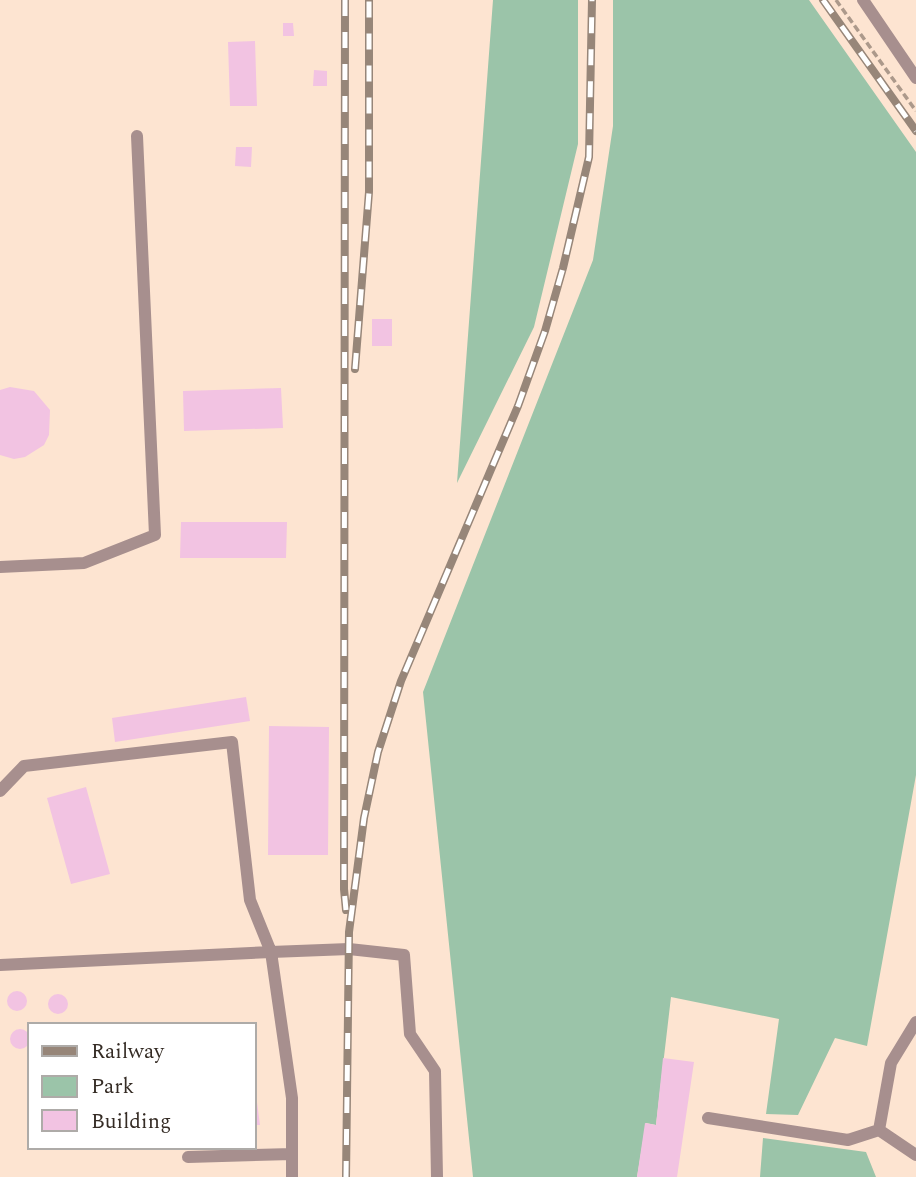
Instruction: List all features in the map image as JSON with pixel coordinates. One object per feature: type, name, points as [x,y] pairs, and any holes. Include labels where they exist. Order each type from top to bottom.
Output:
[{"type":"lane","points":[[863,0],[916,78]]},
{"type":"lane","points":[[0,567],[84,563],[155,535],[137,136]]},
{"type":"lane","points":[[0,791],[24,766],[232,742],[250,900],[271,952],[292,1098],[292,1177]]},
{"type":"lane","points":[[0,965],[349,949],[404,955],[410,1034],[435,1071],[437,1177]]},
{"type":"lane","points":[[879,1130],[891,1063],[916,1022]]},
{"type":"lane","points":[[708,1118],[848,1140],[879,1130]]},
{"type":"lane","points":[[879,1130],[916,1155]]},
{"type":"lane","points":[[188,1157],[292,1154]]},
{"type":"path","points":[[836,0],[916,111]]},
{"type":"green space","points":[[493,0],[578,0],[578,144],[534,327],[457,483]]},
{"type":"green space","points":[[613,0],[809,0],[916,152],[916,775],[867,1046],[835,1038],[798,1115],[766,1114],[779,1019],[671,997],[656,1125],[646,1123],[637,1177],[473,1177],[423,692],[593,260],[613,126]]},
{"type":"green space","points":[[763,1138],[866,1152],[876,1177],[760,1177]]},
{"type":"building","points":[[283,23],[293,23],[294,36],[283,36]]},
{"type":"building","points":[[255,41],[257,106],[230,106],[228,42]]},
{"type":"building","points":[[314,70],[327,71],[327,86],[313,86]]},
{"type":"building","points":[[236,147],[252,147],[251,167],[235,166]]},
{"type":"building","points":[[372,319],[392,319],[392,346],[372,346]]},
{"type":"building","points":[[10,387],[34,391],[50,410],[49,435],[44,445],[25,457],[14,459],[0,455],[0,390]]},
{"type":"building","points":[[281,388],[283,428],[184,431],[183,391]]},
{"type":"building","points":[[181,522],[287,522],[286,558],[180,558]]},
{"type":"building","points":[[246,697],[250,721],[115,742],[112,718]]},
{"type":"building","points":[[269,726],[329,727],[328,855],[268,855]]},
{"type":"building","points":[[86,787],[110,874],[71,884],[47,798]]},
{"type":"building","points":[[17,991],[24,994],[27,1001],[24,1008],[17,1011],[10,1008],[7,1001],[10,994]]},
{"type":"building","points":[[58,994],[65,997],[68,1004],[65,1011],[58,1014],[51,1011],[48,1004],[51,997]]},
{"type":"building","points":[[20,1029],[27,1032],[27,1046],[20,1049],[13,1046],[10,1039],[13,1032]]},
{"type":"building","points":[[663,1058],[694,1062],[677,1177],[637,1177],[645,1123],[656,1125]]},
{"type":"building","points":[[256,1095],[260,1125],[256,1125]]},
{"type":"railway","points":[[345,0],[346,910]]},
{"type":"railway","points":[[355,369],[369,192],[369,0]]},
{"type":"railway","points":[[346,1177],[349,932],[364,818],[378,752],[401,681],[518,406],[545,331],[563,268],[589,157],[592,0]]},
{"type":"railway","points":[[823,0],[916,131]]}]
